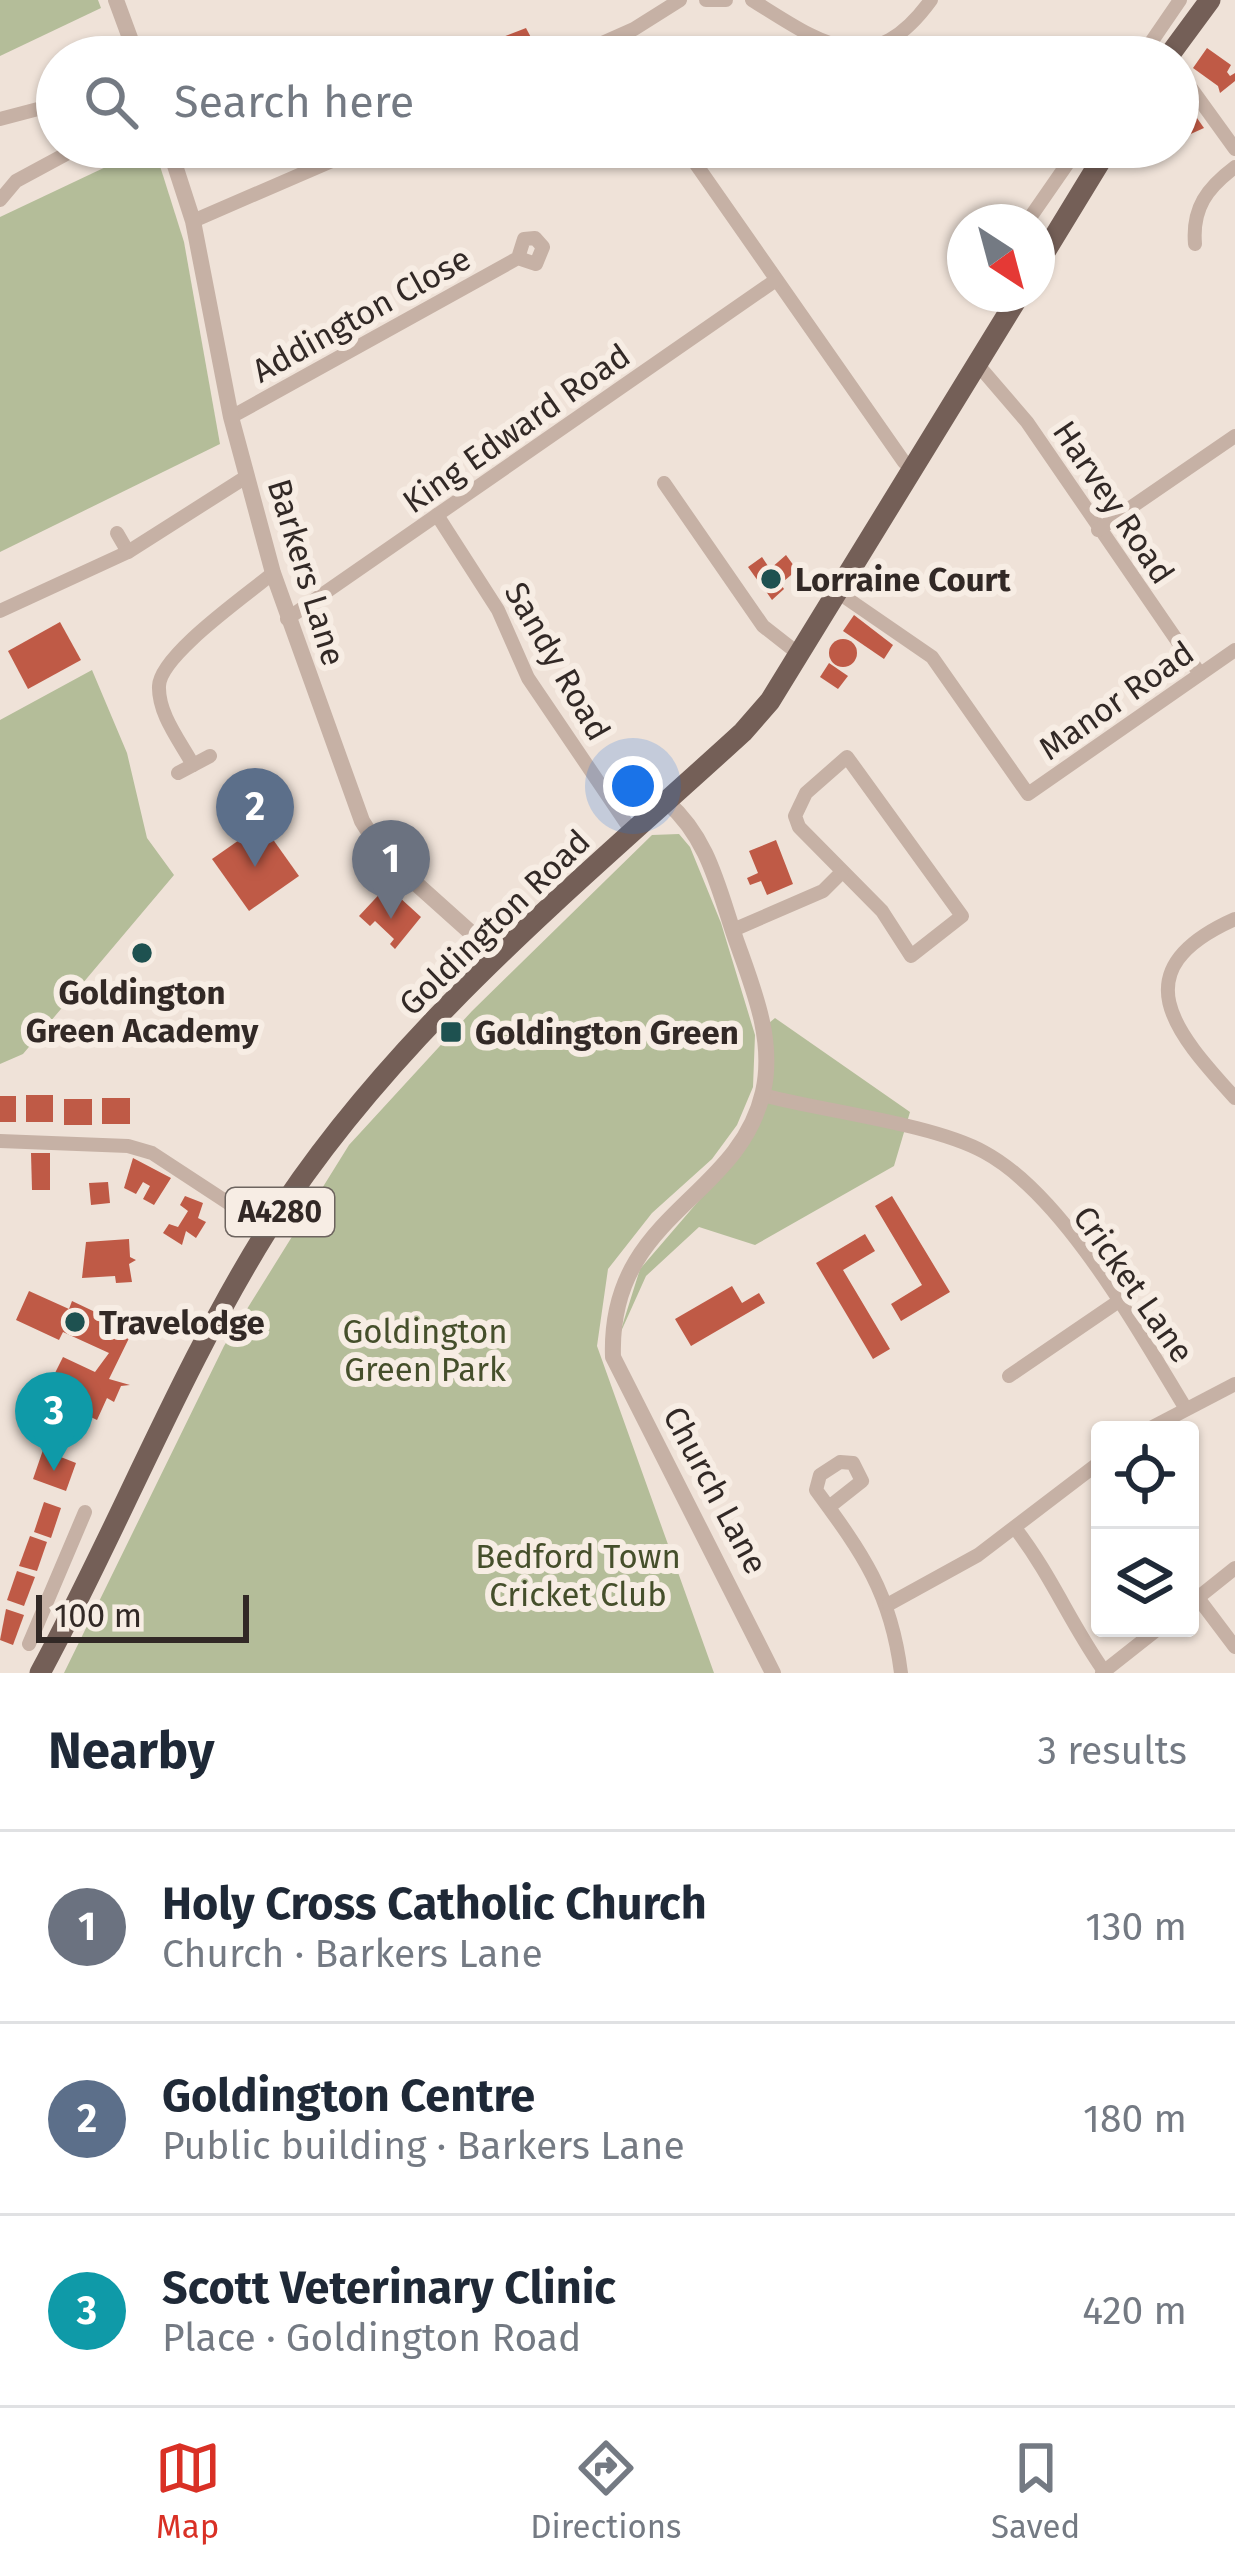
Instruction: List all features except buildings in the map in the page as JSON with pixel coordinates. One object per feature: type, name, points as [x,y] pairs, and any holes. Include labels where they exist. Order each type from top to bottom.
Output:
[{"type":"main road","points":[[1183,36],[1210,0]]},
{"type":"main road","points":[[1055,236],[1096,168]]},
{"type":"main road","name":"Goldington Road","points":[[40,1673],[268,1229],[346,1123],[498,957],[743,732],[839,593],[978,365],[1002,312]]},
{"type":"street","points":[[116,0],[129,36]]},
{"type":"street","points":[[618,36],[680,0]]},
{"type":"street","points":[[706,0],[726,0]]},
{"type":"street","points":[[752,0],[810,36]]},
{"type":"street","points":[[898,36],[931,0]]},
{"type":"street","points":[[1155,36],[1180,0]]},
{"type":"street","points":[[1199,99],[1235,149]]},
{"type":"street","points":[[0,119],[36,110]]},
{"type":"street","points":[[1196,244],[1193,217],[1213,183],[1235,167]]},
{"type":"street","points":[[0,200],[16,181],[40,168]]},
{"type":"street","name":"Barkers Lane","points":[[176,168],[193,221],[231,417],[286,619],[375,844],[498,957]]},
{"type":"street","points":[[193,221],[315,168]]},
{"type":"street","points":[[699,168],[904,462],[915,469]]},
{"type":"street","points":[[1039,204],[1064,168]]},
{"type":"street","name":"Addington Close","points":[[231,417],[518,258]]},
{"type":"street","name":"King Edward Road","points":[[286,619],[776,280]]},
{"type":"street","name":"Harvey Road","points":[[978,365],[992,375],[1027,422],[1200,674]]},
{"type":"street","points":[[1098,530],[1235,436]]},
{"type":"street","points":[[0,611],[128,552],[246,477]]},
{"type":"street","points":[[664,484],[763,626],[800,655]]},
{"type":"street","name":"Sandy Road","points":[[437,515],[498,610],[528,678],[633,832]]},
{"type":"street","points":[[117,533],[128,552]]},
{"type":"street","points":[[194,764],[162,708],[158,681],[172,658],[273,574]]},
{"type":"street","name":"Manor Road","points":[[839,593],[932,656],[1028,794],[1235,650]]},
{"type":"street","points":[[178,773],[211,756]]},
{"type":"street","points":[[847,757],[962,916],[911,956],[882,910],[842,872],[795,816],[806,793],[847,757]]},
{"type":"street","points":[[667,802],[703,845],[733,930],[764,1031],[763,1095]]},
{"type":"street","points":[[733,930],[823,891],[842,872]]},
{"type":"street","points":[[1235,919],[1186,949],[1170,979],[1169,1015],[1184,1041],[1235,1098]]},
{"type":"street","name":"Cricket Lane","points":[[763,1095],[983,1151],[1034,1192],[1119,1301],[1186,1409]]},
{"type":"street","name":"Church Lane","points":[[763,1095],[728,1154],[650,1237],[628,1269],[612,1334],[618,1371],[773,1673]]},
{"type":"street","points":[[0,1142],[128,1146],[152,1153],[268,1229]]},
{"type":"street","points":[[1009,1376],[1119,1301]]},
{"type":"street","points":[[1164,1421],[1235,1384]]},
{"type":"street","points":[[889,1604],[1015,1528],[1091,1469]]},
{"type":"street","points":[[830,1508],[889,1604],[901,1673]]},
{"type":"street","points":[[28,1644],[85,1511]]},
{"type":"street","points":[[1015,1528],[1059,1587],[1076,1630],[1103,1672],[1148,1637]]},
{"type":"street","points":[[71,1539],[102,1551]]},
{"type":"street","points":[[1199,1597],[1235,1568]]},
{"type":"street","points":[[41,1606],[70,1618]]},
{"type":"street","points":[[1199,1607],[1235,1647]]},
{"type":"green space","points":[[0,0],[98,0],[101,8],[0,56]]},
{"type":"green space","points":[[104,168],[161,168],[184,242],[220,444],[0,552],[0,217]]},
{"type":"green space","points":[[92,670],[127,753],[147,838],[174,875],[23,1054],[0,1064],[0,720]]},
{"type":"green space","name":"Goldington Green Park","points":[[679,834],[690,847],[721,923],[755,1035],[753,1087],[737,1125],[712,1159],[652,1213],[608,1269],[597,1346],[714,1673],[64,1673],[224,1346],[349,1145],[472,1011],[652,835]]},
{"type":"green space","points":[[775,1018],[910,1112],[894,1166],[755,1245],[699,1227],[646,1276],[619,1336],[640,1269],[745,1147],[769,1023]]},
{"type":"place","name":"Lorraine Court","points":[[771,579]]},
{"type":"place","name":"Goldington Centre","points":[[255,867]]},
{"type":"place","name":"Holy Cross Catholic Church","points":[[391,919]]},
{"type":"place","name":"Goldington Green Academy","points":[[142,953]]},
{"type":"place","name":"Goldington Green","points":[[451,1032]]},
{"type":"place","name":"Travelodge","points":[[75,1322]]},
{"type":"place","name":"Scott Veterinary Clinic","points":[[54,1471]]},
{"type":"park label","name":"Bedford Town Cricket Club","points":[[578,1575]]}]
